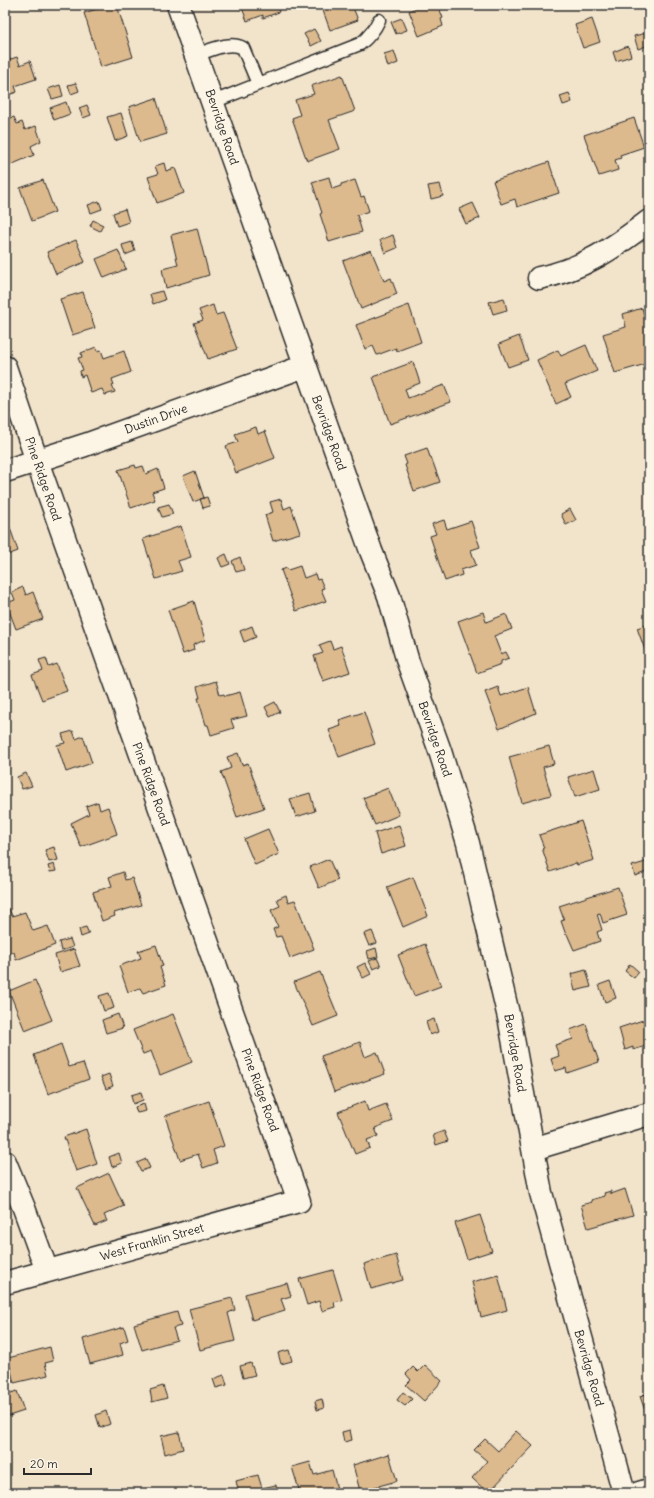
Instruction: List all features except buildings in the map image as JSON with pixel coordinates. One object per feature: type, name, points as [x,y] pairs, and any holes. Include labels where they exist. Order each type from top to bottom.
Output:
[{"type":"street","name":"Bevridge Road","points":[[178,5],[371,551],[389,596],[408,662],[440,751],[468,843],[510,1022],[541,1193],[624,1493]]},
{"type":"street","points":[[539,278],[555,275],[579,267],[619,244],[649,221]]},
{"type":"street","name":"Dustin Drive","points":[[5,471],[86,445],[305,366]]},
{"type":"street","name":"Pine Ridge Road","points":[[5,367],[299,1201]]},
{"type":"street","points":[[533,1149],[649,1114]]},
{"type":"street","points":[[5,1162],[24,1208],[46,1271]]},
{"type":"street","name":"West Franklin Street","points":[[5,1283],[299,1201]]},
{"type":"street","points":[[639,1493],[649,1490]]},
{"type":"lane","points":[[213,102],[360,44],[369,37],[379,20]]},
{"type":"lane","points":[[196,55],[226,46],[239,45],[243,48],[258,84]]}]
